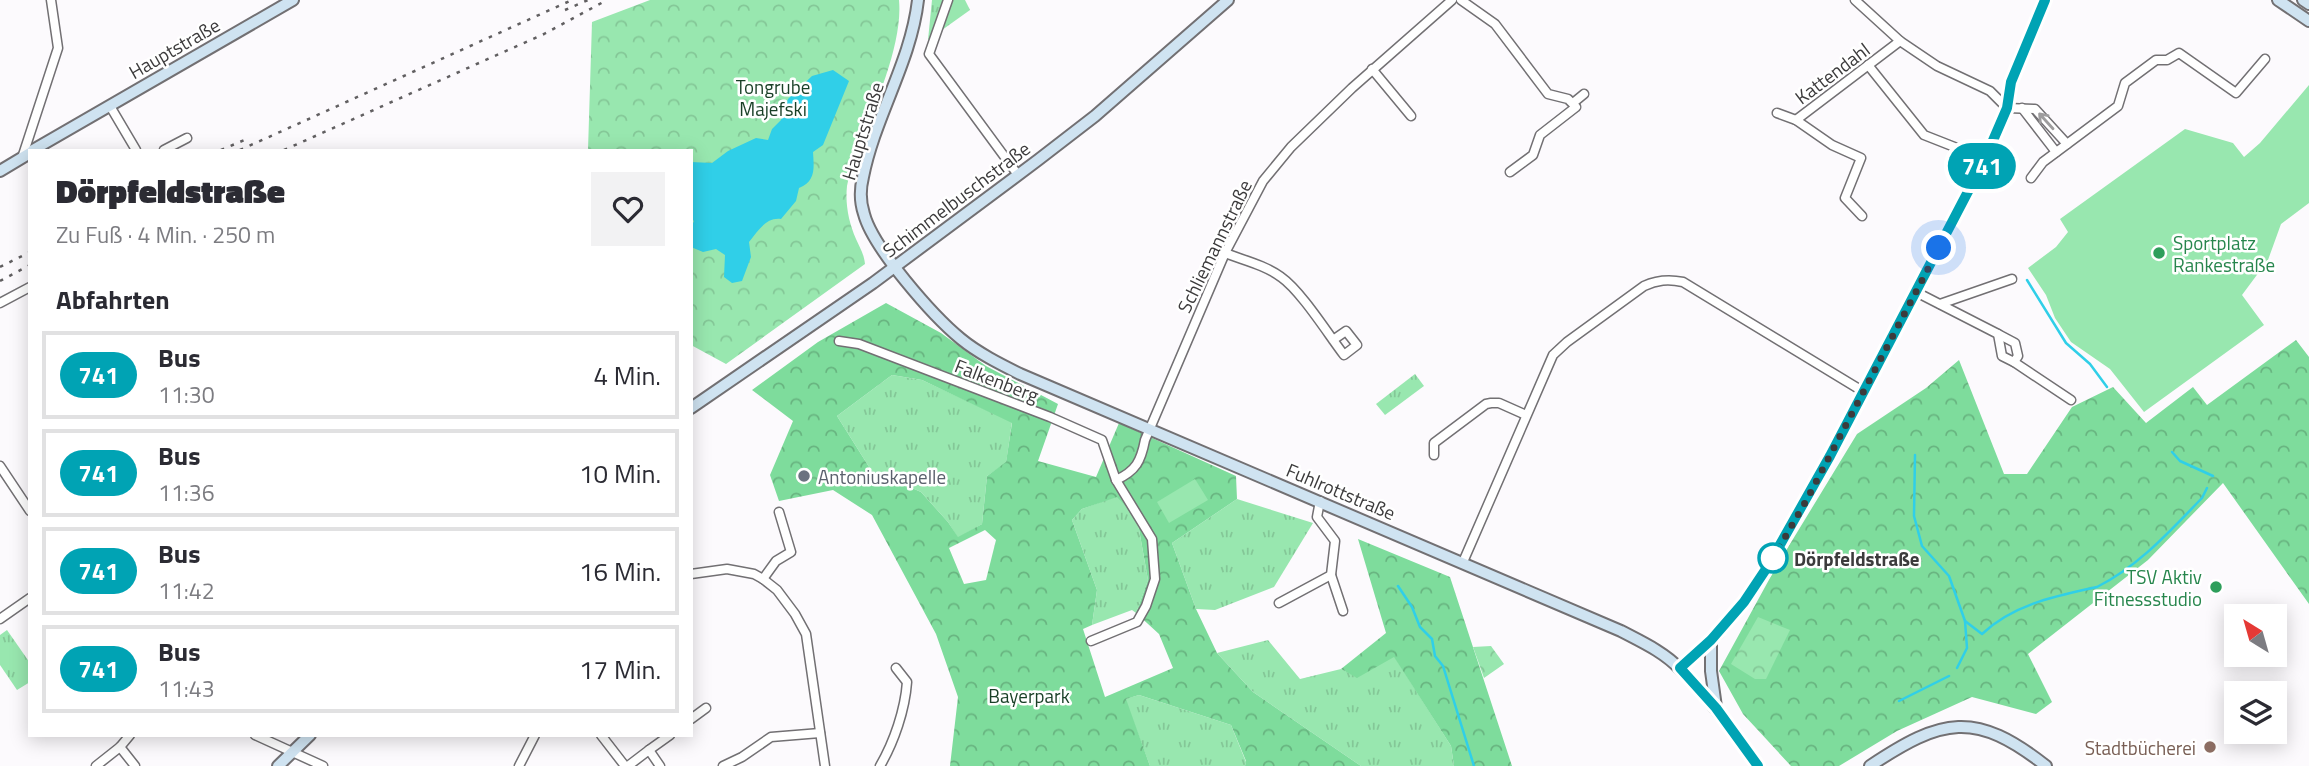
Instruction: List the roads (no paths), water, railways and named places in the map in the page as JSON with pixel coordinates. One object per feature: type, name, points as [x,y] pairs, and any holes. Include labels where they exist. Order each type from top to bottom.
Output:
[{"type":"street","points":[[29,149],[58,48],[51,0]]},
{"type":"street","name":"Hauptstraße","points":[[37,149],[293,0]]},
{"type":"street","name":"Hauptstraße","points":[[895,267],[868,225],[861,192],[865,166],[906,55],[916,20],[918,0]]},
{"type":"street","points":[[948,0],[929,54],[1018,175]]},
{"type":"street","name":"Schimmelbuschstraße","points":[[693,407],[895,267],[1018,175],[1095,116],[1228,0]]},
{"type":"street","name":"Schliemannstraße","points":[[1149,429],[1225,253],[1270,171],[1291,147],[1372,69],[1452,0]]},
{"type":"street","points":[[1461,0],[1495,24],[1548,94],[1568,99],[1576,107],[1540,135],[1533,155],[1510,172]]},
{"type":"street","points":[[1855,0],[1900,41],[1937,66],[1990,91],[2007,108],[2035,109],[2067,144]]},
{"type":"street","points":[[1680,668],[1711,640],[1744,602],[1806,501],[1985,159],[2007,108],[2011,82],[2045,0]]},
{"type":"street","points":[[2278,0],[2309,21]]},
{"type":"street","points":[[2304,0],[2309,4]]},
{"type":"street","name":"Kattendahl","points":[[1862,216],[1845,198],[1861,158],[1832,145],[1796,120],[1900,41]]},
{"type":"street","points":[[2031,178],[2043,162],[2118,106],[2125,83],[2156,60],[2167,60],[2179,53],[2236,93],[2265,59]]},
{"type":"street","points":[[1868,65],[1924,135],[1985,159]]},
{"type":"street","points":[[1372,69],[1411,116]]},
{"type":"street","points":[[1573,103],[1584,94]]},
{"type":"street","points":[[110,106],[135,149]]},
{"type":"street","points":[[2022,108],[2056,152]]},
{"type":"street","points":[[1777,113],[1796,120]]},
{"type":"street","points":[[166,149],[187,138]]},
{"type":"street","name":"Hauptstraße","points":[[0,171],[28,154]]},
{"type":"street","points":[[1225,253],[1281,276],[1294,288],[1333,340]]},
{"type":"street","name":"Fuhlrottstraße","points":[[895,267],[933,313],[963,341],[1020,374],[1612,626],[1648,645],[1680,668],[1716,708],[1758,766]]},
{"type":"street","points":[[1463,562],[1549,363],[1558,350],[1644,286],[1671,279],[1683,282],[1864,392]]},
{"type":"street","points":[[1940,304],[2012,279]]},
{"type":"street","points":[[0,303],[28,288]]},
{"type":"street","points":[[1916,292],[2015,343],[2018,356],[2014,362]]},
{"type":"street","points":[[1998,334],[2003,356],[2071,400]]},
{"type":"street","name":"Falkenberg","points":[[839,341],[859,344],[1050,417],[1102,440],[1116,480],[1152,540],[1155,579],[1146,606],[1137,622],[1091,641]]},
{"type":"street","points":[[1434,455],[1434,443],[1486,404],[1499,403],[1526,415]]},
{"type":"street","points":[[1116,480],[1130,474],[1140,461],[1149,429]]},
{"type":"street","points":[[0,466],[28,508]]},
{"type":"street","points":[[1320,501],[1317,517],[1335,541],[1331,575],[1343,611]]},
{"type":"street","points":[[763,579],[776,561],[791,552],[779,512]]},
{"type":"street","points":[[693,574],[727,569],[763,579],[777,590],[801,624],[806,634],[825,766]]},
{"type":"street","points":[[1279,603],[1331,575]]},
{"type":"street","points":[[0,619],[28,599]]},
{"type":"street","points":[[1711,640],[1711,671],[1716,708]]},
{"type":"street","points":[[880,766],[897,727],[906,692],[907,682],[896,668]]},
{"type":"street","points":[[693,718],[706,708]]},
{"type":"street","points":[[1870,766],[1922,735],[1945,727],[1990,730],[2004,736],[2039,764]]},
{"type":"street","points":[[723,766],[742,757],[771,737],[820,733]]},
{"type":"street","points":[[96,766],[129,737]]},
{"type":"street","points":[[259,737],[323,766]]},
{"type":"street","points":[[278,766],[308,737]]},
{"type":"street","points":[[519,766],[534,737]]},
{"type":"street","points":[[603,737],[626,766],[667,737]]},
{"type":"street","points":[[120,747],[135,766]]},
{"type":"street","points":[[649,750],[660,766]]},
{"type":"water","points":[[833,70],[849,81],[823,145],[813,152],[811,178],[799,188],[796,201],[781,219],[767,222],[749,242],[751,257],[742,281],[732,283],[724,277],[725,255],[716,249],[703,252],[693,248],[693,162],[712,163],[728,151],[756,138],[768,140],[772,129],[781,120],[788,99],[812,76]]},
{"type":"waterway","points":[[2027,280],[2066,343],[2090,364],[2107,387]]},
{"type":"waterway","points":[[2172,452],[2180,461],[2213,476]]},
{"type":"waterway","points":[[1915,455],[1914,516],[1922,546],[1949,576],[1965,621],[1967,648],[1957,668]]},
{"type":"waterway","points":[[1965,621],[1982,634],[2022,608],[2097,587],[2127,569],[2153,547],[2202,498],[2207,488]]},
{"type":"waterway","points":[[1398,586],[1412,607],[1420,627],[1432,639],[1435,656],[1443,666],[1474,766]]},
{"type":"waterway","points":[[1899,701],[1949,676]]},
{"type":"railway","points":[[242,149],[572,0]]},
{"type":"railway","points":[[565,10],[588,0]]},
{"type":"railway","points":[[286,149],[544,34],[607,0]]},
{"type":"railway","points":[[223,149],[249,138]]},
{"type":"railway","points":[[0,267],[28,253]]},
{"type":"railway","points":[[0,281],[28,266]]},
{"type":"place","name":"Sportplatz Rankestraße","points":[[2159,253]]},
{"type":"place","name":"Antoniuskapelle","points":[[804,476]]},
{"type":"place","name":"Dörpfeldstraße","points":[[1773,558]]},
{"type":"place","name":"TSV Aktiv Fitnessstudio","points":[[2216,587]]},
{"type":"place","name":"Stadtbücherei","points":[[2210,747]]},
{"type":"park label","name":"Tongrube Majefski","points":[[773,97]]},
{"type":"park label","name":"Bayerpark","points":[[1029,695]]}]
